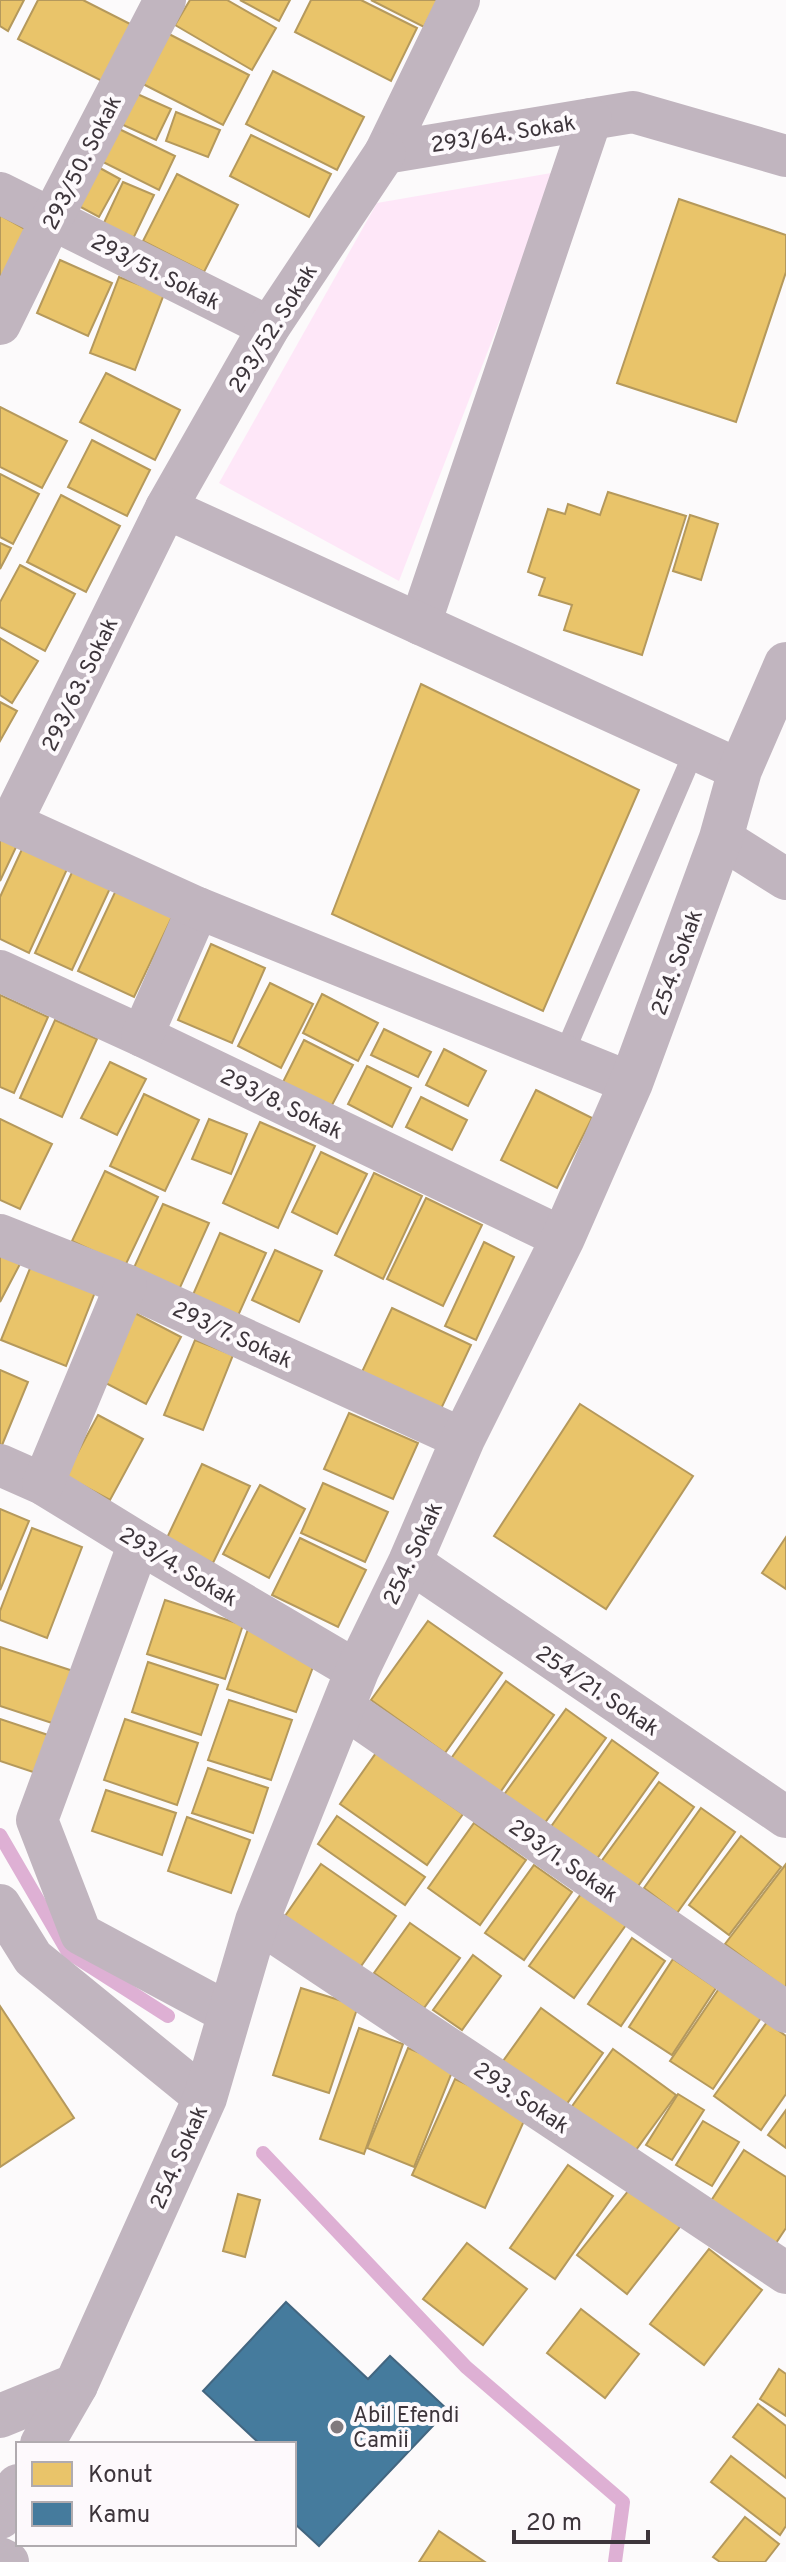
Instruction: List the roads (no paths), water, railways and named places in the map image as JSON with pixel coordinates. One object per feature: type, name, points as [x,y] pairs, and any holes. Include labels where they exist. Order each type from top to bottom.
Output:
[{"type":"street","name":"293/50. Sokak","points":[[0,324],[165,0]]},
{"type":"street","name":"293/64. Sokak","points":[[385,153],[459,0]]},
{"type":"street","name":"293/64. Sokak","points":[[385,153],[633,112],[786,156]]},
{"type":"street","points":[[420,624],[591,119]]},
{"type":"street","name":"293/52. Sokak","points":[[166,508],[269,327],[385,153]]},
{"type":"street","name":"293/51. Sokak","points":[[0,193],[269,327]]},
{"type":"street","points":[[166,508],[740,770]]},
{"type":"street","name":"293/63. Sokak","points":[[166,508],[5,820],[198,908],[631,1083]]},
{"type":"street","name":"254. Sokak","points":[[43,2442],[76,2385],[205,2098],[257,1921],[350,1689],[463,1439],[563,1238],[631,1083],[721,838],[740,770],[786,664]]},
{"type":"street","points":[[721,838],[786,879]]},
{"type":"street","points":[[142,1036],[198,908]]},
{"type":"street","name":"293/8. Sokak","points":[[0,971],[563,1238]]},
{"type":"street","name":"293/7. Sokak","points":[[0,1235],[126,1285],[463,1439]]},
{"type":"street","points":[[43,1484],[126,1285]]},
{"type":"street","name":"293/4. Sokak","points":[[0,1465],[43,1484],[139,1543],[350,1689]]},
{"type":"street","points":[[139,1543],[37,1820],[81,1934],[230,2014]]},
{"type":"street","name":"254/21. Sokak","points":[[410,1562],[786,1817]]},
{"type":"street","name":"293/1. Sokak","points":[[350,1689],[786,2012]]},
{"type":"street","points":[[0,1905],[33,1958],[205,2098]]},
{"type":"street","name":"293. Sokak","points":[[257,1921],[786,2273]]},
{"type":"street","points":[[0,2416],[76,2385]]},
{"type":"street","points":[[0,2517],[16,2489]]},
{"type":"street","points":[[0,2558],[8,2562]]},
{"type":"lane","points":[[563,1056],[695,749]]},
{"type":"waterway","points":[[0,1835],[68,1952],[168,2016]]},
{"type":"waterway","points":[[263,2153],[466,2367],[623,2502],[615,2562]]},
{"type":"place","name":"Abil Efendi Camii","points":[[337,2427]]}]
